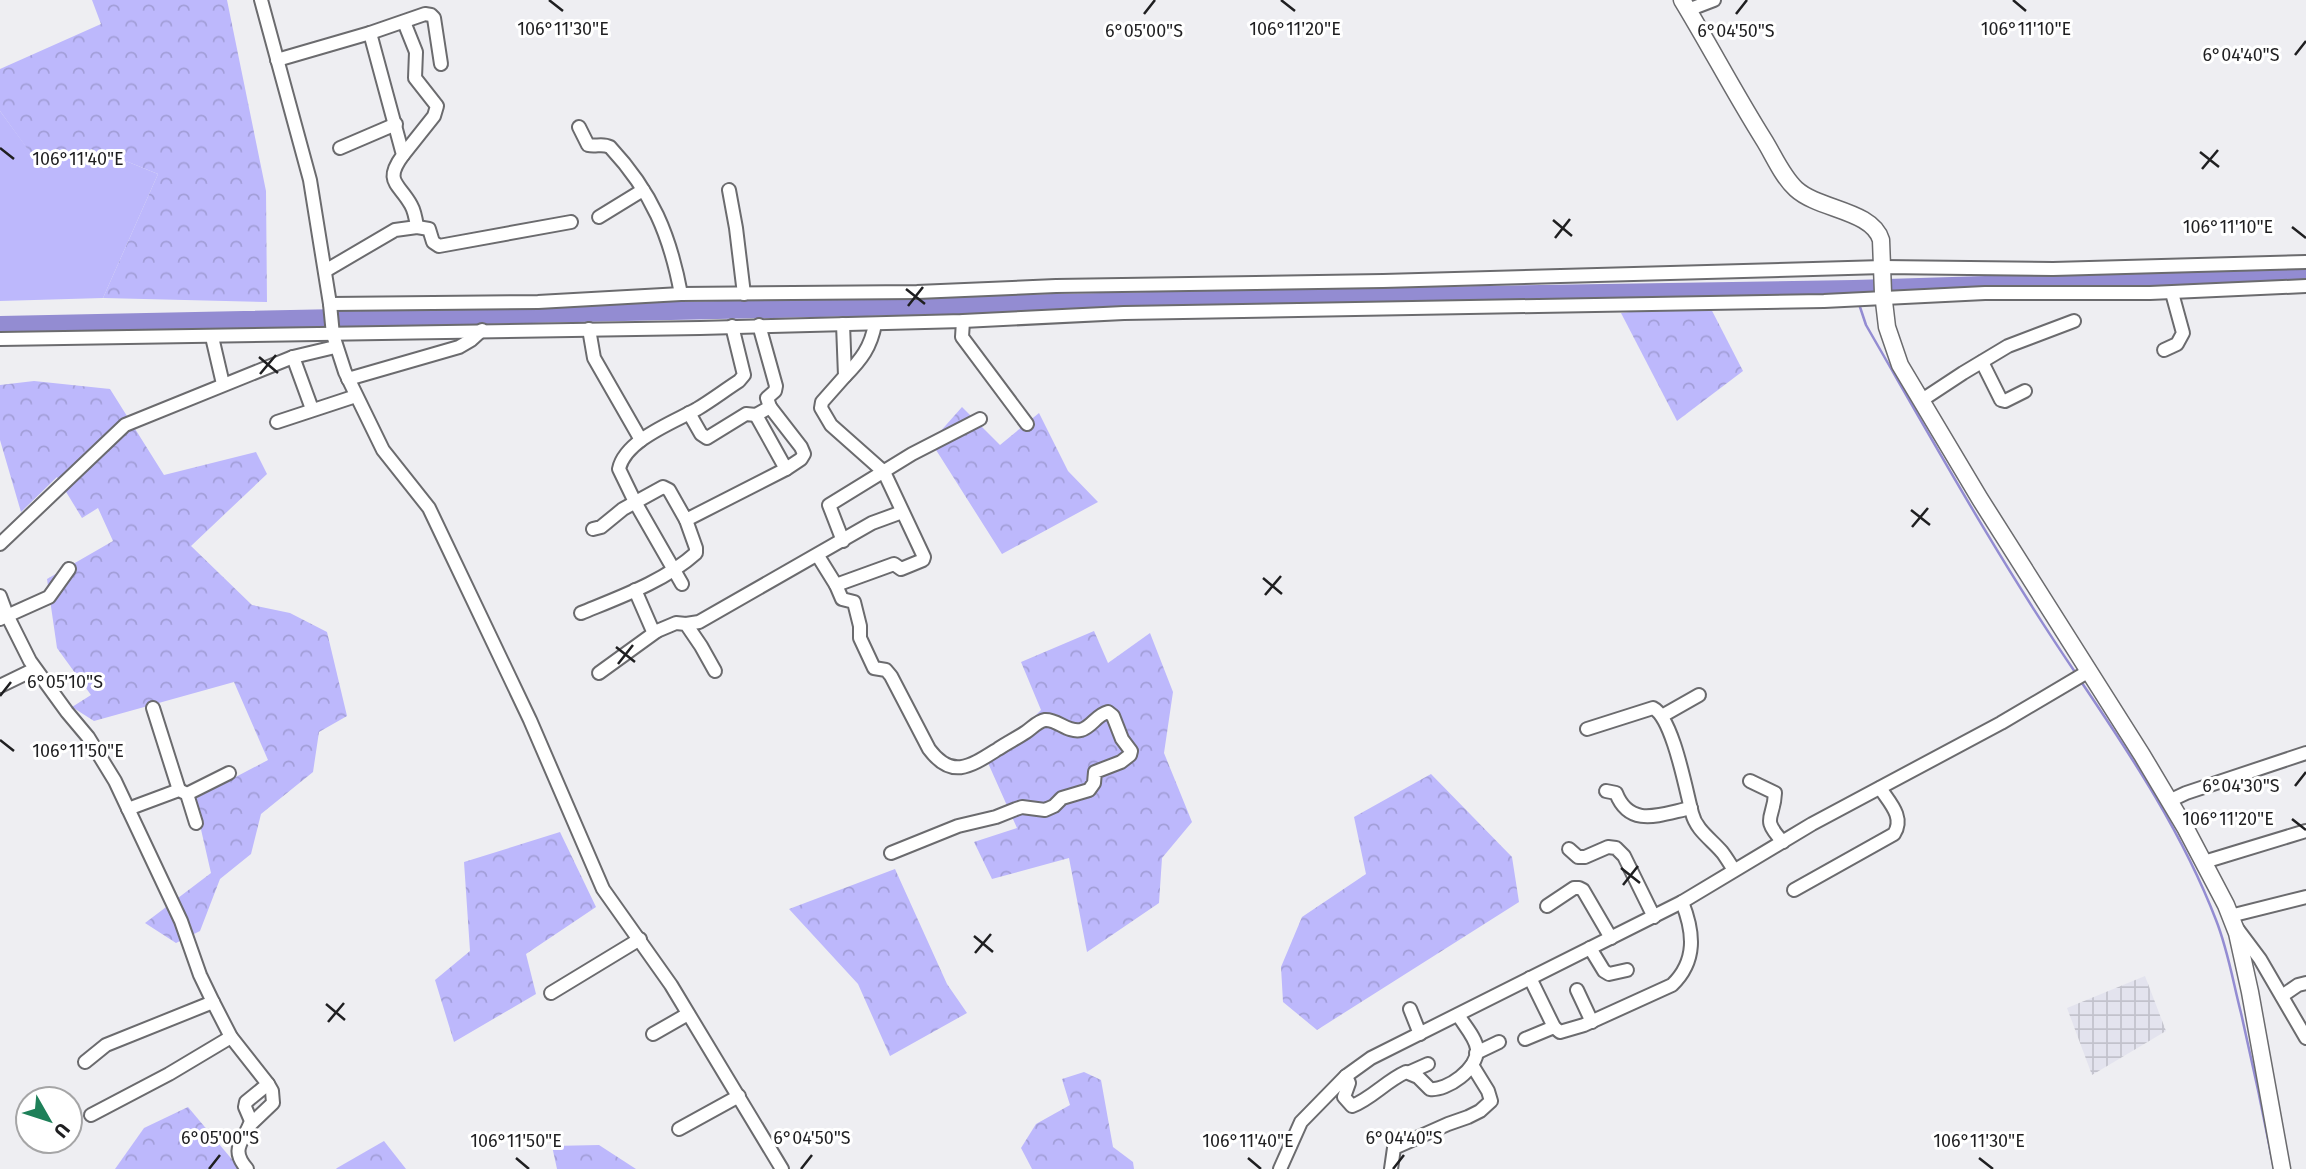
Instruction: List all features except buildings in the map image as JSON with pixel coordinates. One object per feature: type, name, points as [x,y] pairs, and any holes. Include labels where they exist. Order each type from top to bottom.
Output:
[{"type":"main road","points":[[1685,5],[1734,92],[1789,180],[1807,197],[1874,226],[1881,240],[1887,327],[1900,365],[2082,675],[2169,801],[2204,862],[2232,920],[2250,992],[2282,1169]]},
{"type":"street","points":[[261,0],[310,180],[334,337],[348,379],[383,450],[429,508],[530,720],[603,889],[640,939],[688,1014],[782,1169]]},
{"type":"street","points":[[1685,5],[1714,0]]},
{"type":"street","points":[[277,61],[425,14],[431,15],[437,30],[441,64]]},
{"type":"street","points":[[404,22],[416,52],[415,78],[437,106],[434,116],[393,169],[400,192],[413,209],[417,227]]},
{"type":"street","points":[[370,33],[403,155]]},
{"type":"street","points":[[340,148],[396,124]]},
{"type":"street","points":[[579,127],[588,145],[610,146],[656,211],[674,257],[681,294]]},
{"type":"street","points":[[599,217],[643,190]]},
{"type":"street","points":[[729,190],[744,294]]},
{"type":"street","points":[[325,271],[395,230],[417,227],[429,229],[433,242],[439,246],[570,222]]},
{"type":"street","points":[[331,306],[538,302],[681,294],[916,292],[1056,286],[2053,269],[2306,262]]},
{"type":"street","points":[[0,339],[334,337],[481,330],[874,324],[1124,313],[1824,302],[1883,296],[2172,293],[2306,286]]},
{"type":"street","points":[[2164,350],[2177,344],[2183,333],[2172,293]]},
{"type":"street","points":[[963,321],[962,337],[1027,424]]},
{"type":"street","points":[[1923,401],[2008,346],[2074,321]]},
{"type":"street","points":[[843,324],[845,376]]},
{"type":"street","points":[[836,585],[894,564],[901,569],[923,560],[924,557],[884,472],[831,425],[821,408],[822,402],[866,352],[872,340],[874,324]]},
{"type":"street","points":[[686,520],[786,469],[804,454],[770,407],[767,398],[775,391],[776,386],[758,325]]},
{"type":"street","points":[[682,584],[619,469],[624,456],[641,440],[689,413],[744,376],[732,326]]},
{"type":"street","points":[[589,329],[590,349],[594,358],[641,440]]},
{"type":"street","points":[[348,379],[466,344],[481,330]]},
{"type":"street","points":[[212,337],[223,384]]},
{"type":"street","points":[[0,544],[125,425],[293,357],[334,337]]},
{"type":"street","points":[[293,357],[312,410]]},
{"type":"street","points":[[1982,362],[2001,400],[2005,401],[2025,391]]},
{"type":"street","points":[[277,422],[356,396]]},
{"type":"street","points":[[689,413],[701,434],[707,438],[747,414],[756,415],[770,407]]},
{"type":"street","points":[[756,415],[786,469]]},
{"type":"street","points":[[843,541],[829,505],[912,454],[980,419]]},
{"type":"street","points":[[581,613],[635,590],[674,569],[696,553],[686,520],[663,487],[623,509],[601,527],[593,529]]},
{"type":"street","points":[[600,673],[657,631],[676,623],[699,622],[872,523],[902,512]]},
{"type":"street","points":[[818,556],[842,599],[854,602],[860,638],[874,668],[886,670],[891,676],[929,749],[946,766],[959,768],[980,761],[1041,721],[1055,722],[1074,730],[1083,729],[1098,716],[1108,712],[1113,716],[1122,739],[1131,751],[1121,762],[1095,772],[1094,783],[1088,790],[1062,798],[1045,810],[1016,808],[996,817],[958,826],[891,853]]},
{"type":"street","points":[[4,617],[49,597],[69,569]]},
{"type":"street","points":[[635,590],[651,628],[657,631]]},
{"type":"street","points":[[0,596],[4,617],[23,649],[88,737],[115,781],[181,921],[200,975],[213,1002],[231,1037],[272,1091],[273,1103],[250,1125]]},
{"type":"street","points":[[686,624],[715,671]]},
{"type":"street","points":[[0,686],[35,668]]},
{"type":"street","points":[[1280,1169],[1301,1122],[1346,1076],[1371,1058],[1682,902],[1783,842],[2001,723],[2082,675]]},
{"type":"street","points":[[1662,716],[1699,695]]},
{"type":"street","points":[[153,708],[196,823]]},
{"type":"street","points":[[1587,729],[1653,708],[1662,716],[1682,773],[1694,822],[1723,853],[1734,870]]},
{"type":"street","points":[[2169,801],[2306,753]]},
{"type":"street","points":[[128,809],[183,792],[229,773]]},
{"type":"street","points":[[1750,781],[1775,793],[1770,825],[1783,842]]},
{"type":"street","points":[[1794,890],[1894,834],[1899,818],[1880,788]]},
{"type":"street","points":[[1606,791],[1616,793],[1620,803],[1637,817],[1650,817],[1691,808]]},
{"type":"street","points":[[2204,862],[2306,831]]},
{"type":"street","points":[[1569,849],[1578,857],[1586,858],[1608,847],[1625,856],[1654,917]]},
{"type":"street","points":[[1547,906],[1574,888],[1579,888],[1583,890],[1612,938]]},
{"type":"street","points":[[2306,897],[2232,920],[2306,1038]]},
{"type":"street","points":[[1530,978],[1553,1027],[1560,1032],[1592,1022],[1672,985],[1685,970],[1692,944],[1689,920],[1682,902]]},
{"type":"street","points":[[551,993],[640,939]]},
{"type":"street","points":[[1590,948],[1604,971],[1609,974],[1627,970]]},
{"type":"street","points":[[2282,996],[2306,983]]},
{"type":"street","points":[[1577,990],[1592,1022]]},
{"type":"street","points":[[85,1062],[106,1045],[213,1002]]},
{"type":"street","points":[[1410,1009],[1420,1034]]},
{"type":"street","points":[[653,1034],[688,1014]]},
{"type":"street","points":[[1391,1169],[1394,1148],[1468,1117],[1491,1101],[1474,1059],[1476,1046],[1458,1015]]},
{"type":"street","points":[[1525,1039],[1553,1027]]},
{"type":"street","points":[[91,1115],[169,1074],[231,1037]]},
{"type":"street","points":[[1410,1073],[1430,1089],[1436,1090],[1453,1082],[1474,1059],[1499,1042]]},
{"type":"street","points":[[1346,1076],[1349,1083],[1344,1097],[1352,1106],[1390,1080],[1428,1064]]},
{"type":"street","points":[[247,1169],[238,1150],[250,1125],[251,1116],[245,1107],[246,1102],[268,1084]]},
{"type":"street","points":[[679,1129],[739,1096]]},
{"type":"shaded area","points":[[2145,976],[2166,1031],[2092,1075],[2067,1008]]},
{"type":"green space","points":[[92,0],[227,0],[266,191],[267,302],[103,298],[158,174],[101,151],[44,172],[0,111],[0,69],[101,24]]},
{"type":"green space","points":[[0,111],[44,171],[101,151],[158,174],[103,298],[0,301]]},
{"type":"green space","points":[[1708,303],[1743,371],[1677,421],[1621,313]]},
{"type":"green space","points":[[34,381],[110,389],[164,475],[256,452],[267,474],[191,546],[252,605],[290,613],[327,632],[347,716],[319,732],[313,772],[261,814],[251,854],[220,879],[200,931],[176,943],[145,923],[211,873],[194,799],[268,760],[234,682],[94,721],[72,707],[91,695],[57,648],[47,579],[113,541],[98,508],[82,518],[57,477],[21,512],[0,440],[0,385]]},
{"type":"green space","points":[[962,407],[1000,445],[1039,413],[1068,471],[1098,502],[1002,554],[931,442]]},
{"type":"green space","points":[[1094,631],[1108,663],[1150,633],[1173,692],[1164,753],[1192,822],[1162,858],[1159,903],[1087,952],[1069,858],[992,879],[974,842],[1017,828],[988,763],[1041,710],[1021,662]]},
{"type":"green space","points":[[1431,774],[1512,857],[1519,902],[1317,1030],[1283,1002],[1281,967],[1302,917],[1366,874],[1354,817]]},
{"type":"green space","points":[[560,832],[596,907],[526,954],[536,994],[454,1042],[435,980],[470,951],[464,862]]},
{"type":"green space","points":[[895,869],[947,984],[967,1013],[890,1056],[858,984],[789,909]]},
{"type":"green space","points":[[1084,1072],[1101,1080],[1113,1147],[1133,1162],[1134,1169],[1032,1169],[1021,1148],[1036,1124],[1070,1105],[1062,1079]]},
{"type":"green space","points":[[188,1107],[240,1169],[115,1169],[144,1128]]},
{"type":"green space","points":[[384,1141],[406,1169],[336,1169],[337,1168]]},
{"type":"green space","points":[[599,1145],[636,1169],[557,1169],[552,1146]]},
{"type":"waterway","points":[[0,325],[1854,289],[2306,275]]},
{"type":"waterway","points":[[1859,304],[1866,325],[1968,502],[2077,675]]},
{"type":"waterway","points":[[2080,680],[2137,767],[2172,827],[2216,920],[2241,1013],[2274,1169]]}]
